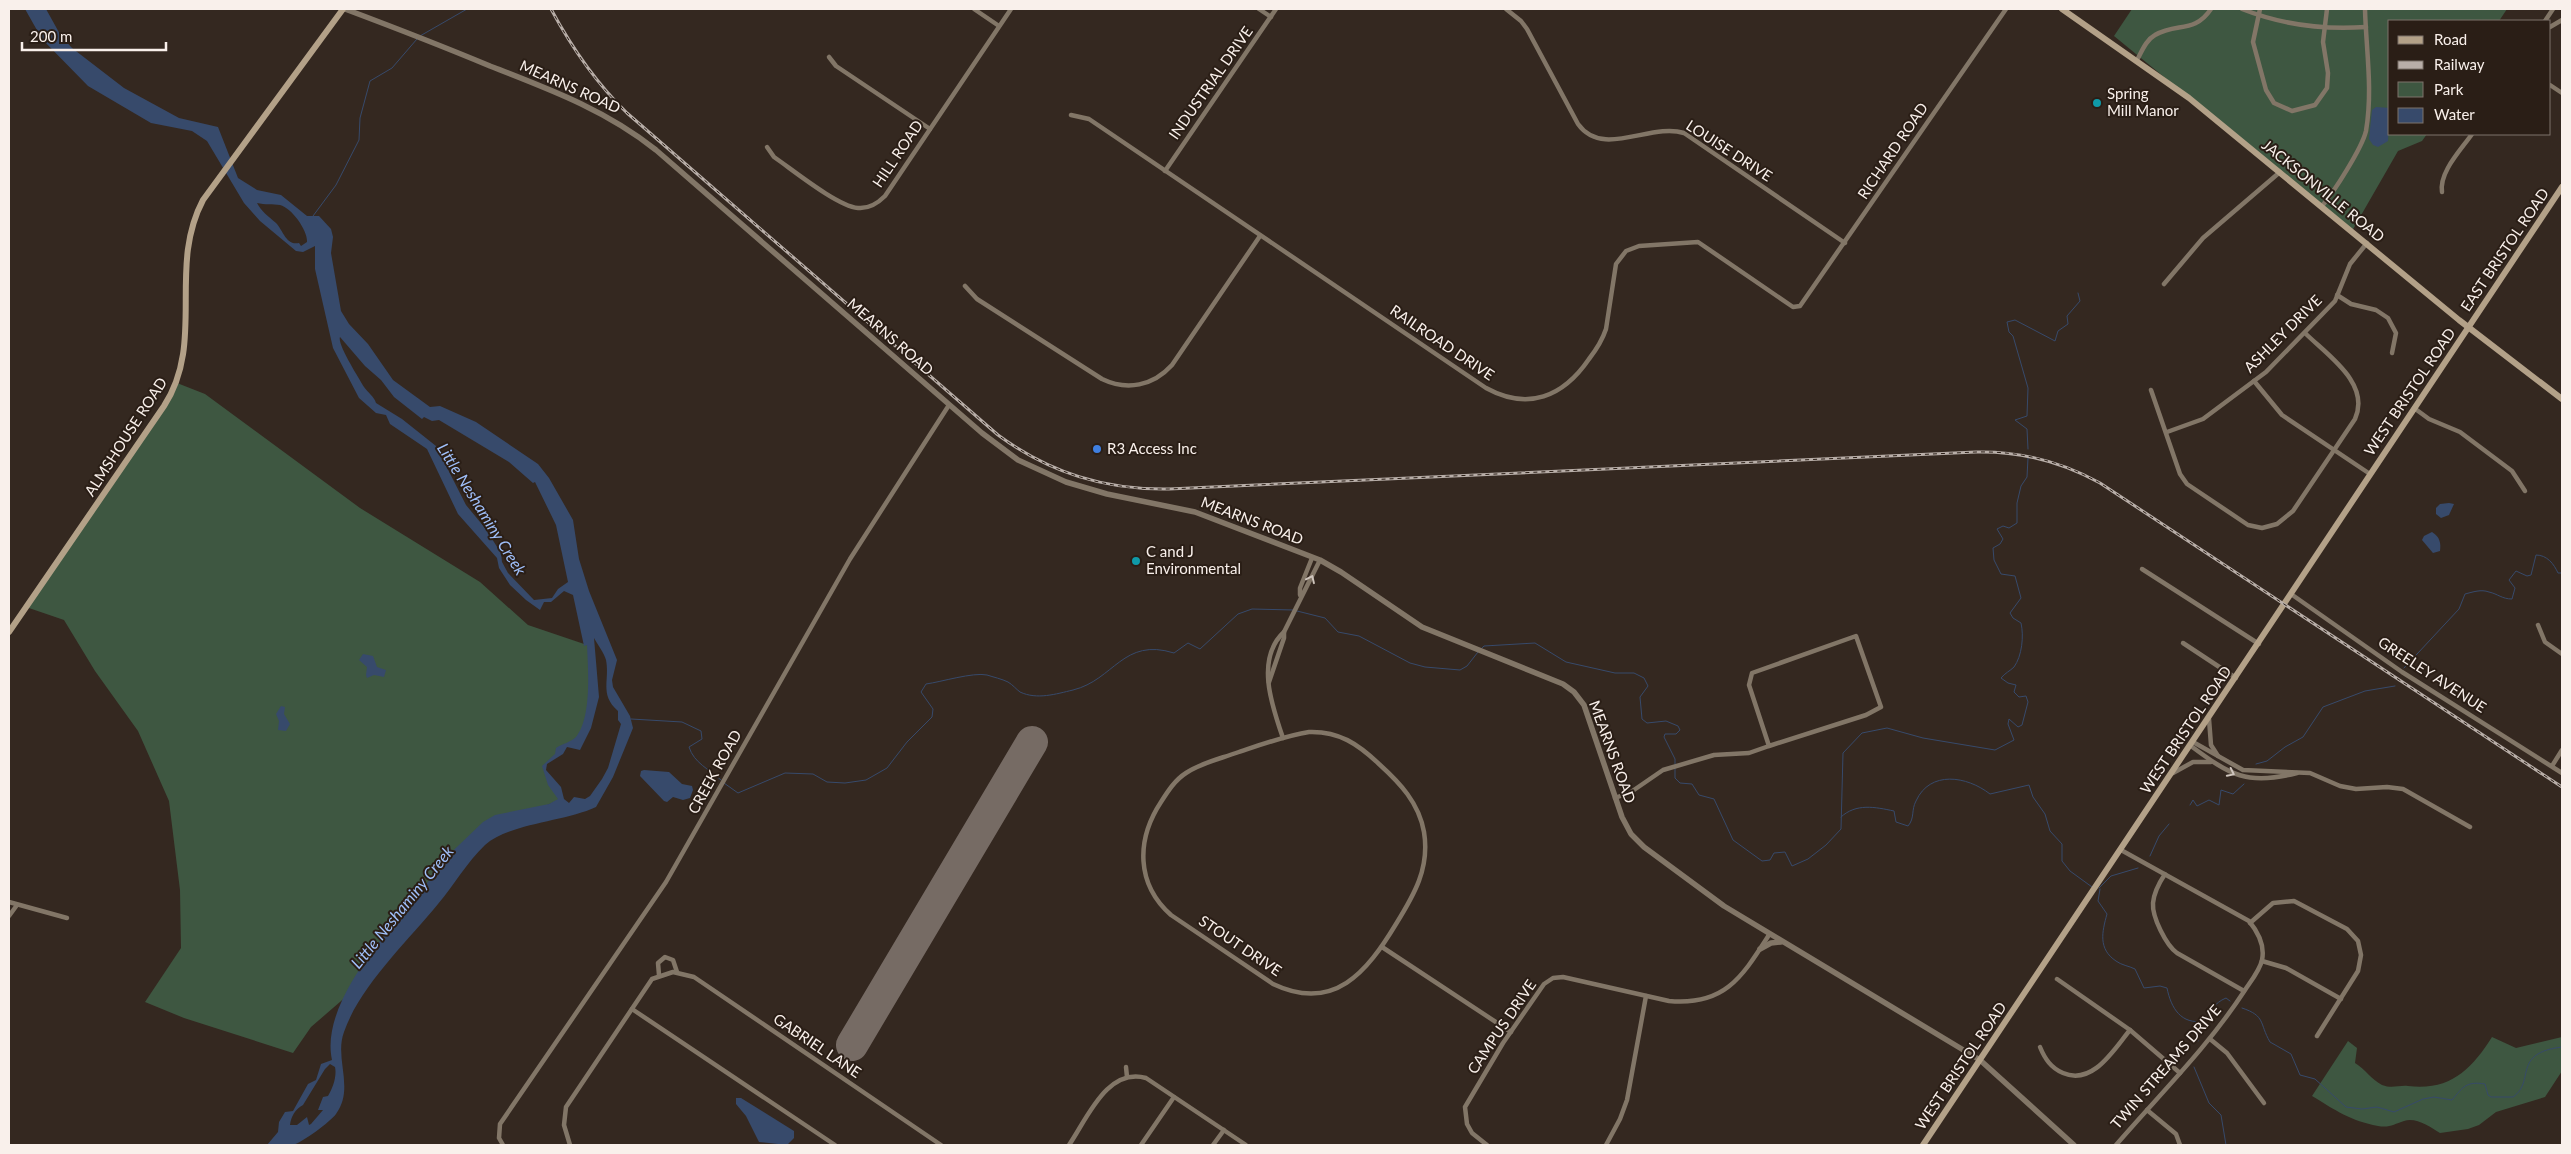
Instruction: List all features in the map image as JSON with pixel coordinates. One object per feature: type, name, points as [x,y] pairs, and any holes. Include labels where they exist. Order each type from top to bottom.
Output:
[{"type":"main road","name":"ALMSHOUSE ROAD","points":[[9,632],[164,406],[177,383],[184,358],[186,262],[190,229],[204,200],[344,9]]},
{"type":"main road","name":"JACKSONVILLE ROAD","points":[[2062,9],[2170,84],[2469,327],[2562,400]]},
{"type":"main road","name":"EAST BRISTOL ROAD","points":[[2469,327],[2562,187]]},
{"type":"main road","name":"WEST BRISTOL ROAD","points":[[1923,1145],[2469,327]]},
{"type":"street","name":"MEARNS ROAD","points":[[344,9],[566,96],[599,111],[632,132],[656,150],[949,405],[1011,456],[1052,478],[1087,490],[1195,512],[1320,560],[1422,627],[1554,679],[1578,697],[1590,720],[1626,826],[1644,847],[1711,897],[1769,935],[1980,1060],[2074,1145]]},
{"type":"street","points":[[974,9],[1000,26]]},
{"type":"street","name":"HILL ROAD","points":[[767,147],[774,157],[838,201],[849,206],[861,208],[877,203],[886,196],[1011,9]]},
{"type":"street","points":[[1259,9],[1271,17]]},
{"type":"street","name":"INDUSTRIAL DRIVE","points":[[1165,171],[1276,9]]},
{"type":"street","name":"LOUISE DRIVE","points":[[1506,9],[1524,24],[1578,124],[1590,135],[1610,140],[1669,131],[1684,133],[1845,243]]},
{"type":"street","name":"RICHARD ROAD","points":[[1800,306],[2006,9]]},
{"type":"street","points":[[2137,60],[2148,41],[2156,35],[2191,26],[2205,17],[2211,9]]},
{"type":"street","points":[[2242,9],[2286,22],[2325,27],[2366,27]]},
{"type":"street","points":[[2260,9],[2253,42],[2266,90],[2274,103],[2292,111],[2315,105],[2327,88],[2328,73],[2323,50],[2327,9]]},
{"type":"street","points":[[2322,206],[2332,193],[2366,132],[2370,74],[2365,9]]},
{"type":"street","points":[[2546,20],[2553,9]]},
{"type":"street","points":[[2551,26],[2562,20]]},
{"type":"street","points":[[829,57],[836,66],[930,129]]},
{"type":"street","points":[[2551,86],[2562,93]]},
{"type":"street","name":"RAILROAD DRIVE","points":[[1071,115],[1088,119],[1486,388],[1514,398],[1529,399],[1548,395],[1564,387],[1579,374],[1604,334],[1616,264],[1626,251],[1639,246],[1698,242],[1792,307],[1800,306]]},
{"type":"street","points":[[2442,192],[2442,182],[2446,171],[2471,135]]},
{"type":"street","points":[[2164,284],[2209,232],[2280,172]]},
{"type":"street","points":[[965,286],[977,299],[1102,379],[1123,386],[1139,385],[1159,378],[1172,365],[1260,236]]},
{"type":"street","name":"ASHLEY DRIVE","points":[[2167,432],[2203,419],[2254,381],[2305,333],[2328,309],[2337,295],[2350,264],[2367,243]]},
{"type":"street","points":[[2337,295],[2356,306],[2376,310],[2388,318],[2396,333],[2392,353]]},
{"type":"street","points":[[2151,390],[2180,474],[2190,487],[2248,525],[2262,528],[2277,524],[2290,516],[2356,415],[2358,394],[2352,380],[2305,333]]},
{"type":"street","points":[[2254,381],[2282,415],[2370,474]]},
{"type":"street","name":"CREEK ROAD","points":[[503,1145],[499,1138],[500,1124],[666,882],[850,559],[949,405]]},
{"type":"street","points":[[2414,408],[2429,419],[2460,432],[2512,470],[2525,491]]},
{"type":"street","points":[[1283,738],[1274,713],[1267,673],[1271,655],[1296,605],[1300,595],[1300,588],[1312,558]]},
{"type":"street","points":[[1300,595],[1306,589],[1320,560]]},
{"type":"street","points":[[2142,569],[2259,644]]},
{"type":"street","name":"GREELEY AVENUE","points":[[2291,594],[2406,675],[2562,773]]},
{"type":"street","points":[[2538,625],[2546,642],[2562,654]]},
{"type":"street","points":[[1615,798],[1632,792],[1662,770],[1714,755],[1749,753],[1866,715],[1881,707],[1856,636],[1752,673],[1749,685],[1769,746]]},
{"type":"street","points":[[2183,643],[2236,678]]},
{"type":"street","points":[[2209,719],[2211,745],[2221,759]]},
{"type":"street","name":"STOUT DRIVE","points":[[1317,731],[1328,732],[1349,740],[1364,750],[1399,783],[1415,806],[1424,836],[1425,849],[1422,876],[1415,894],[1382,947],[1365,970],[1342,986],[1316,993],[1289,991],[1271,983],[1171,915],[1162,907],[1150,889],[1143,868],[1144,836],[1154,811],[1171,786],[1194,768],[1283,738],[1317,731]]},
{"type":"street","points":[[2192,744],[2247,770],[2298,772],[2317,775],[2346,788],[2387,787],[2403,789],[2470,827]]},
{"type":"street","points":[[2192,744],[2215,764],[2231,774],[2244,778],[2283,776],[2298,772]]},
{"type":"street","points":[[2552,766],[2562,750]]},
{"type":"street","points":[[2173,773],[2193,762],[2206,761],[2215,764]]},
{"type":"street","points":[[2121,850],[2250,923],[2260,939],[2262,961],[2286,968],[2341,999]]},
{"type":"street","points":[[2165,874],[2156,891],[2153,906],[2168,946],[2244,991]]},
{"type":"street","points":[[2250,923],[2269,906],[2287,900],[2298,902],[2347,929],[2358,941],[2361,960],[2358,971],[2316,1036]]},
{"type":"street","points":[[9,902],[67,918]]},
{"type":"street","points":[[9,916],[18,905]]},
{"type":"street","name":"CAMPUS DRIVE","points":[[1487,1145],[1472,1133],[1467,1124],[1465,1107],[1538,990],[1553,978],[1564,977],[1646,996],[1687,1003],[1705,1000],[1721,994],[1736,982],[1769,935]]},
{"type":"street","points":[[1760,949],[1771,943],[1781,942]]},
{"type":"street","points":[[1382,947],[1511,1032]]},
{"type":"street","name":"GABRIEL LANE","points":[[570,1145],[564,1125],[566,1107],[652,979],[658,975],[658,963],[666,957],[673,960],[677,972],[694,977],[941,1145]]},
{"type":"street","name":"TWIN STREAMS DRIVE","points":[[2116,1145],[2210,1039],[2244,991],[2262,961]]},
{"type":"street","points":[[658,975],[677,972]]},
{"type":"street","points":[[2057,979],[2130,1030],[2180,1073]]},
{"type":"street","points":[[1606,1145],[1620,1119],[1626,1100],[1646,996]]},
{"type":"street","points":[[632,1009],[835,1145]]},
{"type":"street","points":[[2040,1047],[2052,1066],[2066,1074],[2080,1076],[2099,1066],[2130,1030]]},
{"type":"street","points":[[2210,1039],[2227,1053],[2264,1103]]},
{"type":"street","points":[[1126,1067],[1127,1077]]},
{"type":"street","points":[[1068,1145],[1108,1088],[1117,1080],[1127,1077],[1146,1078],[1246,1145]]},
{"type":"street","points":[[1142,1145],[1174,1097]]},
{"type":"street","points":[[2147,1110],[2176,1134],[2180,1145]]},
{"type":"street","points":[[1213,1145],[1224,1130]]},
{"type":"green space","points":[[2132,9],[2507,9],[2500,20],[2388,20],[2388,135],[2426,135],[2422,141],[2398,151],[2352,231],[2114,36]]},
{"type":"green space","points":[[177,383],[205,394],[360,508],[480,582],[528,625],[590,646],[593,695],[580,737],[561,749],[544,766],[559,800],[471,837],[348,995],[311,1027],[293,1053],[184,1018],[145,1002],[181,948],[180,890],[169,801],[138,731],[95,671],[64,620],[26,607]]},
{"type":"green space","points":[[2492,1037],[2516,1048],[2562,1037],[2562,1071],[2545,1097],[2496,1112],[2479,1125],[2468,1129],[2440,1133],[2423,1123],[2413,1120],[2386,1126],[2368,1124],[2344,1114],[2312,1096],[2348,1041],[2357,1048],[2355,1063],[2378,1083],[2389,1087],[2423,1087],[2436,1085],[2458,1076],[2476,1059]]},
{"type":"water","points":[[25,9],[46,9],[61,36],[72,48],[124,88],[179,118],[218,127],[238,178],[257,190],[281,195],[307,216],[319,216],[331,229],[333,237],[331,253],[341,311],[349,324],[368,344],[393,380],[430,407],[440,406],[476,422],[538,464],[549,478],[573,520],[579,559],[589,591],[617,660],[612,680],[613,687],[630,716],[633,728],[613,777],[596,807],[508,832],[485,845],[438,904],[385,965],[361,998],[344,1032],[341,1053],[344,1094],[336,1114],[309,1136],[290,1146],[267,1145],[278,1132],[279,1122],[285,1112],[293,1111],[308,1084],[316,1080],[321,1064],[332,1060],[331,1037],[337,1013],[348,988],[381,940],[430,879],[435,868],[483,822],[495,815],[549,804],[558,799],[548,785],[542,766],[555,754],[556,748],[576,737],[585,718],[588,692],[587,645],[584,646],[573,595],[564,591],[551,602],[544,602],[540,610],[526,600],[510,585],[499,568],[497,558],[458,514],[427,449],[390,424],[386,415],[376,413],[359,398],[333,348],[315,269],[315,246],[303,252],[296,251],[260,221],[244,203],[207,141],[192,131],[151,123],[88,86],[42,39]],"holes":[[[257,203],[285,207],[302,226],[307,242],[301,246],[299,243],[288,240],[276,223]],[[340,337],[365,366],[381,380],[394,397],[422,419],[424,417],[432,421],[439,420],[509,462],[533,483],[535,482],[556,525],[568,582],[558,589],[552,598],[534,600],[508,573],[502,562],[501,553],[485,528],[466,505],[436,446],[402,419],[376,403],[353,369],[340,341]],[[594,638],[606,660],[607,693],[612,705],[618,711],[618,720],[621,724],[608,768],[602,779],[590,796],[585,799],[574,797],[569,803],[564,799],[561,787],[546,770],[547,764],[563,754],[567,747],[580,750],[591,728],[599,697]],[[330,1064],[335,1067],[335,1074],[330,1093],[328,1096],[323,1097],[318,1110],[323,1110],[309,1125],[307,1117],[297,1125],[290,1125],[294,1114],[303,1105]]]},
{"type":"water","points":[[2376,107],[2388,108],[2388,141],[2378,147],[2373,145],[2369,139],[2372,110]]},
{"type":"water","points":[[2440,504],[2454,504],[2449,515],[2441,518],[2436,514],[2436,508]]},
{"type":"water","points":[[2432,532],[2438,538],[2440,545],[2440,551],[2433,553],[2422,540],[2424,536]]},
{"type":"water","points":[[363,654],[373,656],[377,667],[386,670],[384,677],[374,675],[367,678],[367,667],[359,660]]},
{"type":"water","points":[[281,706],[285,707],[284,714],[290,724],[286,731],[278,730],[279,721],[276,714]]},
{"type":"water","points":[[641,771],[669,772],[682,784],[692,786],[693,790],[690,798],[683,800],[673,797],[667,802],[664,801],[640,776]]},
{"type":"water","points":[[736,1098],[741,1098],[794,1131],[794,1138],[787,1145],[759,1142],[746,1116],[736,1104]]},
{"type":"waterway","points":[[420,36],[467,9]]},
{"type":"waterway","points":[[313,216],[336,185],[359,140],[360,118],[370,81],[392,68],[417,39]]},
{"type":"waterway","points":[[2028,449],[2027,429],[2015,420],[2027,416],[2028,388],[2007,322],[2015,320],[2055,341],[2058,331],[2068,324],[2067,316],[2080,301],[2078,293]]},
{"type":"waterway","points":[[1675,768],[1675,778],[1680,783],[1692,784],[1699,795],[1714,799],[1733,840],[1762,861],[1770,860],[1774,853],[1785,852],[1792,866],[1808,859],[1826,845],[1841,829],[1843,753],[1862,733],[1887,728],[1923,738],[1995,750],[2014,740],[2008,724],[2009,719],[2018,727],[2022,725],[2028,702],[2026,696],[2019,697],[2014,692],[2016,685],[2008,683],[2001,678],[2014,667],[2021,652],[2021,623],[2013,618],[2010,613],[2021,598],[2015,576],[2001,574],[1994,560],[1993,548],[2000,544],[2003,539],[1997,529],[2003,526],[2009,528],[2017,523],[2017,503],[2021,486],[2027,477],[2028,458]]},
{"type":"waterway","points":[[2404,668],[2459,609],[2465,594],[2483,591],[2512,599],[2515,588],[2509,580],[2516,571],[2527,576],[2531,575],[2536,555],[2547,558],[2558,573],[2562,573]]},
{"type":"waterway","points":[[724,783],[738,793],[785,773],[813,774],[827,782],[845,783],[866,780],[887,768],[907,742],[932,717],[933,709],[921,692],[926,684],[981,674],[1006,681],[1020,692],[1033,696],[1073,690],[1087,685],[1130,655],[1142,651],[1157,650],[1174,653],[1188,643],[1200,649],[1238,614],[1252,609],[1293,610]]},
{"type":"waterway","points":[[1297,611],[1325,618],[1338,632],[1359,636],[1410,663],[1425,667],[1460,670],[1467,666],[1478,652]]},
{"type":"waterway","points":[[1481,649],[1484,646],[1535,643],[1566,662],[1615,673],[1634,673],[1644,678],[1648,686],[1640,697],[1642,719],[1647,723],[1666,721],[1678,726],[1680,730],[1676,734],[1665,734],[1664,737],[1675,759],[1675,764]]},
{"type":"waterway","points":[[2256,764],[2267,761],[2285,747],[2303,737],[2323,707],[2365,691],[2395,686]]},
{"type":"waterway","points":[[631,719],[682,722],[701,731],[702,739],[689,747],[691,753],[698,762],[721,780]]},
{"type":"waterway","points":[[1841,817],[1859,808],[1880,808],[1894,811],[1896,822],[1908,826],[1912,820],[1916,801],[1922,791],[1930,784],[1940,780],[1950,779],[1971,783],[1990,794],[2029,785],[2033,797],[2045,814],[2050,831],[2062,844],[2062,861],[2070,871],[2092,887]]},
{"type":"waterway","points":[[2190,805],[2193,800],[2197,806],[2209,800],[2219,805],[2221,790],[2233,794],[2244,784]]},
{"type":"waterway","points":[[2150,856],[2159,836],[2169,824]]},
{"type":"waterway","points":[[2099,888],[2111,876],[2138,868]]},
{"type":"waterway","points":[[2100,889],[2098,901],[2107,914],[2103,934],[2106,951],[2118,962],[2135,969],[2144,988],[2160,986],[2167,988],[2171,1002],[2178,1014],[2183,1018],[2196,1022],[2204,1021],[2218,1002],[2226,998],[2230,1001]]},
{"type":"waterway","points":[[2242,1008],[2259,1017],[2270,1042],[2291,1054],[2300,1075],[2315,1079],[2346,1107],[2362,1109],[2377,1107],[2394,1112],[2423,1099],[2434,1097],[2452,1100],[2462,1088],[2473,1083],[2485,1084],[2488,1095],[2491,1097],[2513,1097],[2520,1091],[2530,1061],[2536,1055],[2546,1050],[2562,1047]]},
{"type":"waterway","points":[[2198,1022],[2200,1029],[2198,1041]]},
{"type":"waterway","points":[[2194,1067],[2209,1103],[2221,1115],[2226,1145]]},
{"type":"runway","points":[[852,1045],[1032,742]]},
{"type":"railway","points":[[551,9],[585,64],[627,113],[998,435],[1038,460],[1058,469],[1100,482],[1145,489],[1169,489],[1976,452],[2009,453],[2040,459],[2055,463],[2100,483],[2562,787]]},
{"type":"place","name":"Spring Mill Manor","points":[[2097,103]]},
{"type":"place","name":"R3 Access Inc","points":[[1097,449]]},
{"type":"place","name":"C and J Environmental","points":[[1136,561]]},
{"type":"water label","name":"Little Neshaminy Creek","points":[[482,509]]},
{"type":"water label","name":"Little Neshaminy Creek","points":[[402,907]]}]
